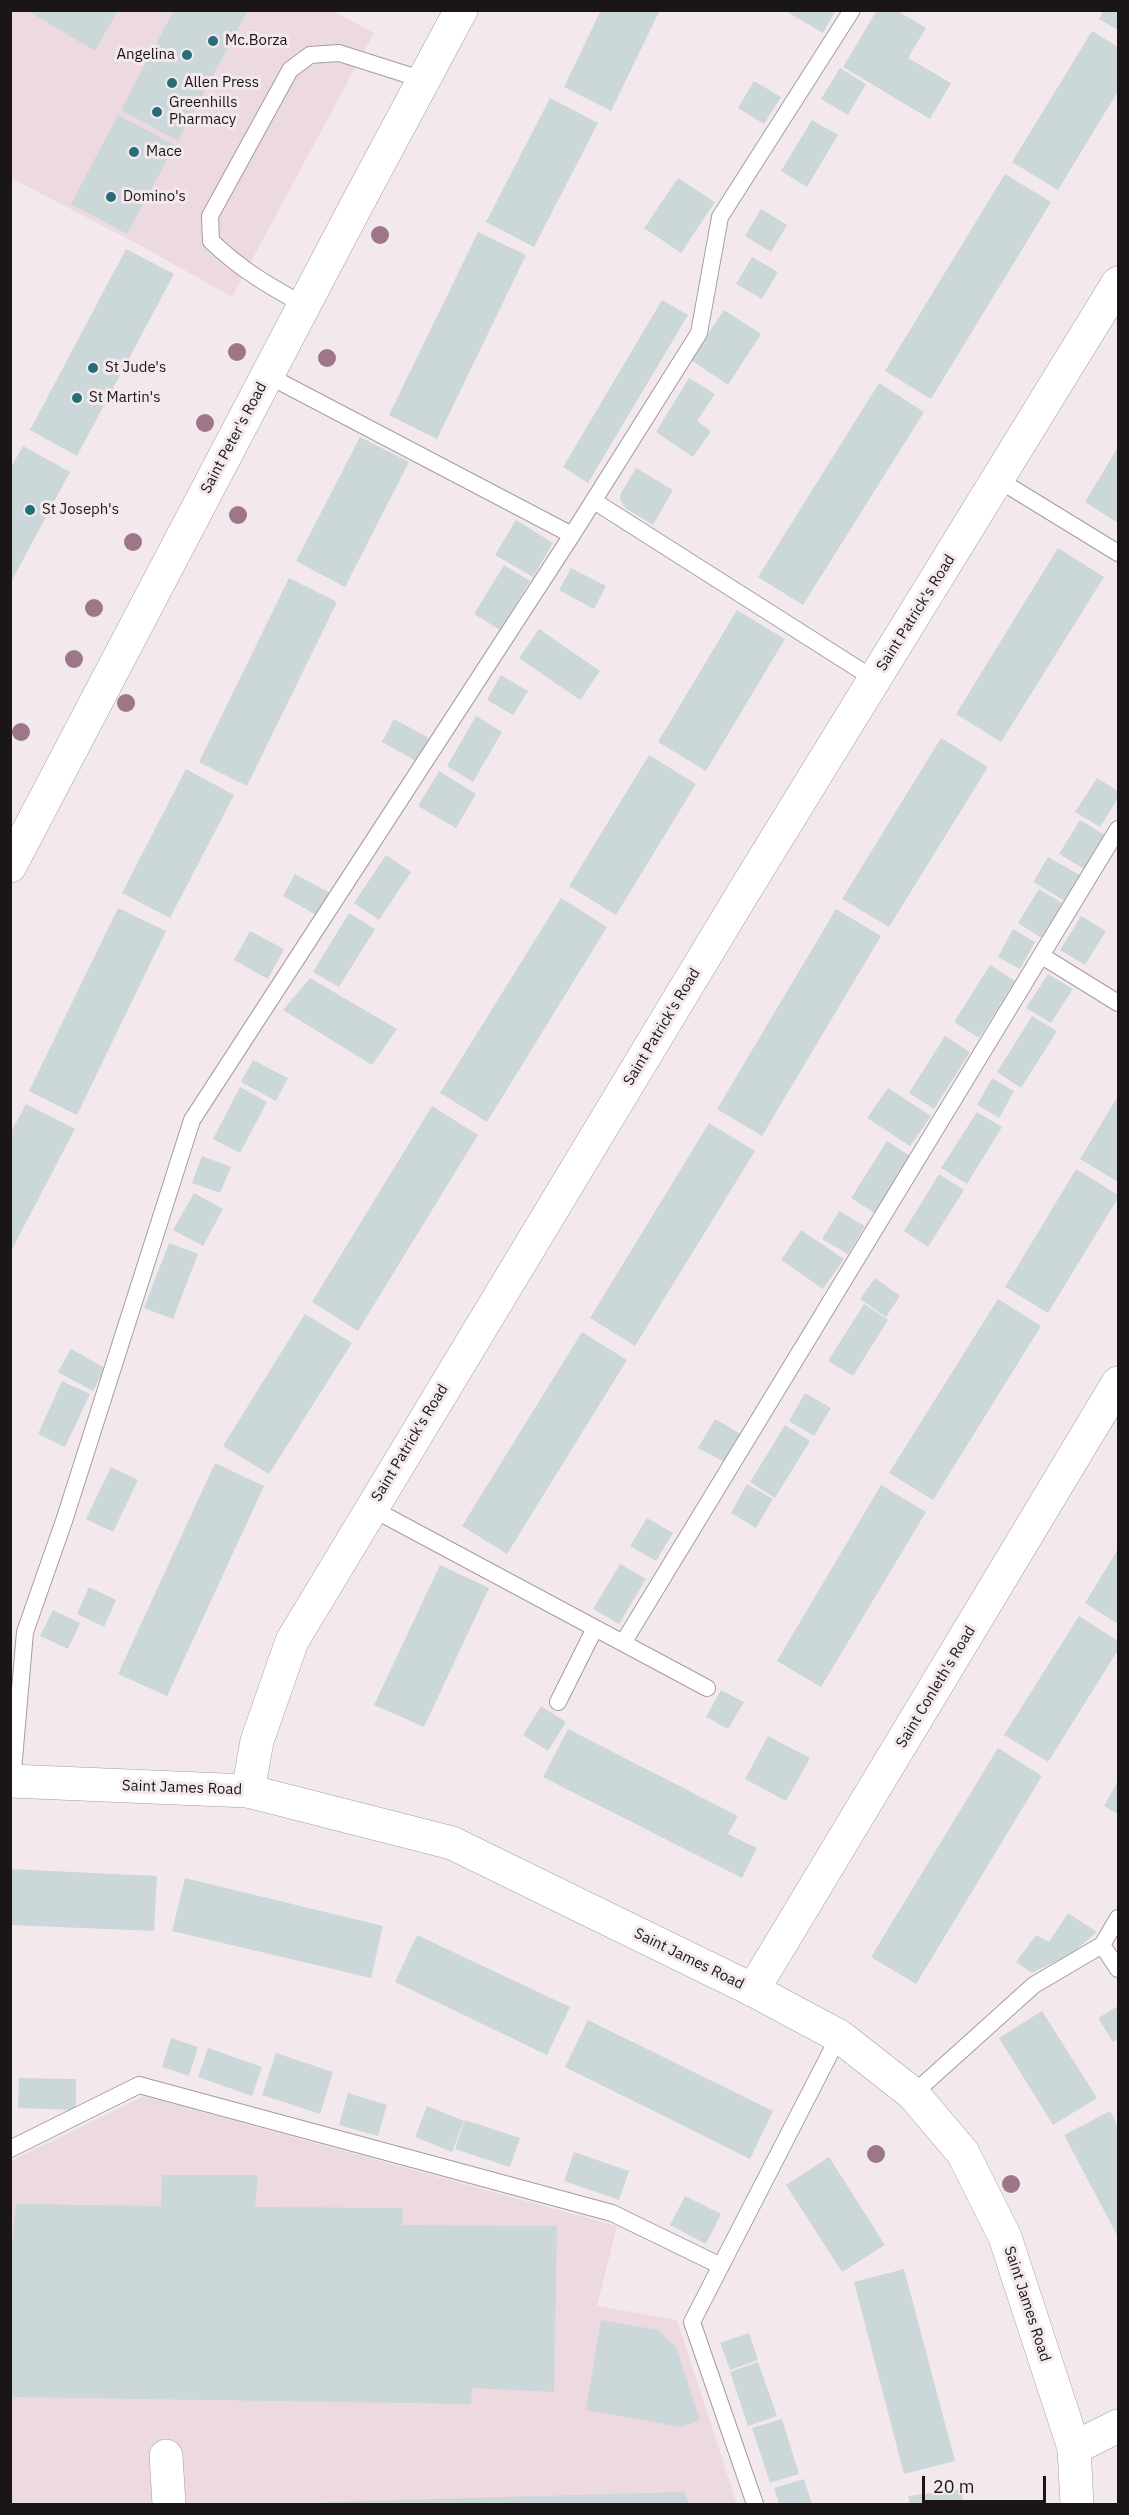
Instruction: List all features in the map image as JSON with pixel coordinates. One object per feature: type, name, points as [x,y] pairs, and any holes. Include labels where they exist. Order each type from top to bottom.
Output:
[{"type":"street","name":"Saint Peter's Road","points":[[10,866],[303,305],[461,10]]},
{"type":"street","name":"Saint Patrick's Road","points":[[248,1791],[257,1741],[292,1641],[874,679],[1119,283]]},
{"type":"street","name":"Saint Conleth's Road","points":[[753,1990],[1119,1383]]},
{"type":"street","name":"Saint James Road","points":[[11,1782],[248,1791],[452,1843],[753,1990],[839,2036],[913,2094],[963,2154],[1005,2237],[1074,2448],[1077,2505]]},
{"type":"street","points":[[1074,2448],[1119,2426]]},
{"type":"street","points":[[165,2456],[169,2505]]},
{"type":"lane","points":[[11,1782],[25,1632],[64,1521],[192,1120],[573,535],[699,333],[720,217],[852,10]]},
{"type":"lane","points":[[303,305],[253,277],[216,246],[211,241],[210,216],[290,70],[310,55],[339,53],[424,80]]},
{"type":"lane","points":[[267,375],[573,535]]},
{"type":"lane","points":[[999,480],[1119,553]]},
{"type":"lane","points":[[594,501],[874,679]]},
{"type":"lane","points":[[623,1643],[1119,829]]},
{"type":"lane","points":[[1042,957],[1119,1003]]},
{"type":"lane","points":[[371,1508],[707,1688]]},
{"type":"lane","points":[[558,1702],[595,1628]]},
{"type":"lane","points":[[913,2094],[1035,1984],[1102,1945],[1119,1918]]},
{"type":"lane","points":[[1102,1945],[1119,1969]]},
{"type":"lane","points":[[755,2505],[692,2322],[839,2036]]},
{"type":"lane","points":[[10,2149],[139,2085],[612,2213],[721,2266]]},
{"type":"shaded area","points":[[10,11],[333,11],[374,33],[232,297],[134,242],[11,178]]},
{"type":"shaded area","points":[[144,2096],[617,2226],[597,2306],[677,2320],[737,2504],[11,2504],[11,2161]]},
{"type":"building","points":[[26,10],[115,10],[117,12],[95,51]]},
{"type":"building","points":[[174,10],[248,10],[178,141],[121,110]]},
{"type":"building","points":[[601,10],[660,10],[611,111],[564,87]]},
{"type":"building","points":[[784,10],[836,10],[823,33]]},
{"type":"building","points":[[877,10],[896,10],[926,28],[908,58],[951,83],[930,119],[843,67]]},
{"type":"building","points":[[1104,10],[1118,10],[1118,30],[1099,19]]},
{"type":"building","points":[[1092,31],[1118,47],[1118,91],[1058,190],[1012,162]]},
{"type":"building","points":[[840,68],[866,84],[848,115],[821,99]]},
{"type":"building","points":[[754,81],[781,97],[764,124],[738,108]]},
{"type":"building","points":[[550,98],[598,123],[534,247],[486,222]]},
{"type":"building","points":[[118,115],[175,145],[127,234],[71,204]]},
{"type":"building","points":[[812,120],[838,135],[807,187],[781,171]]},
{"type":"building","points":[[1005,174],[1051,202],[931,399],[885,371]]},
{"type":"building","points":[[678,178],[715,202],[681,253],[644,228]]},
{"type":"building","points":[[761,209],[787,225],[771,252],[745,236]]},
{"type":"building","points":[[478,232],[526,255],[437,439],[389,415]]},
{"type":"building","points":[[126,249],[174,274],[77,456],[30,430]]},
{"type":"building","points":[[752,257],[778,272],[762,299],[736,284]]},
{"type":"building","points":[[662,300],[688,315],[588,483],[563,467]]},
{"type":"building","points":[[724,310],[761,334],[728,385],[691,360]]},
{"type":"building","points":[[689,378],[715,394],[697,421],[711,431],[693,457],[656,432]]},
{"type":"building","points":[[879,383],[924,412],[803,605],[758,577]]},
{"type":"building","points":[[360,437],[409,462],[345,587],[296,561]]},
{"type":"building","points":[[23,446],[70,472],[10,584],[10,469]]},
{"type":"building","points":[[1118,447],[1118,523],[1085,502]]},
{"type":"building","points":[[636,468],[673,490],[653,525],[625,508],[620,499],[621,493]]},
{"type":"building","points":[[516,520],[553,543],[533,577],[495,555]]},
{"type":"building","points":[[1058,548],[1104,577],[1001,742],[956,714]]},
{"type":"building","points":[[504,565],[530,581],[500,630],[474,614]]},
{"type":"building","points":[[571,568],[606,586],[594,609],[559,590]]},
{"type":"building","points":[[289,578],[337,602],[247,786],[199,762]]},
{"type":"building","points":[[737,610],[785,639],[706,771],[658,742]]},
{"type":"building","points":[[539,629],[600,671],[580,700],[519,658]]},
{"type":"building","points":[[501,675],[528,691],[513,715],[487,700]]},
{"type":"building","points":[[476,716],[502,732],[473,782],[447,766]]},
{"type":"building","points":[[394,719],[429,738],[416,761],[382,742]]},
{"type":"building","points":[[941,738],[988,767],[889,927],[842,899]]},
{"type":"building","points":[[649,755],[696,784],[616,915],[569,886]]},
{"type":"building","points":[[186,769],[234,795],[170,918],[122,893]]},
{"type":"building","points":[[439,771],[476,794],[456,828],[418,806]]},
{"type":"building","points":[[1097,778],[1118,791],[1118,798],[1100,827],[1075,812]]},
{"type":"building","points":[[1080,820],[1105,835],[1084,869],[1059,854]]},
{"type":"building","points":[[386,855],[411,872],[379,920],[354,903]]},
{"type":"building","points":[[1048,857],[1083,877],[1068,903],[1033,882]]},
{"type":"building","points":[[295,874],[330,893],[318,916],[283,896]]},
{"type":"building","points":[[1039,889],[1064,904],[1043,939],[1018,923]]},
{"type":"building","points":[[561,898],[607,927],[487,1122],[440,1093]]},
{"type":"building","points":[[118,908],[166,931],[77,1115],[29,1091]]},
{"type":"building","points":[[836,909],[881,936],[762,1136],[717,1109]]},
{"type":"building","points":[[349,913],[375,929],[339,987],[313,972]]},
{"type":"building","points":[[1081,916],[1106,931],[1085,965],[1060,950]]},
{"type":"building","points":[[1013,929],[1035,942],[1020,969],[998,957]]},
{"type":"building","points":[[250,931],[284,949],[268,979],[234,960]]},
{"type":"building","points":[[990,965],[1015,981],[979,1038],[954,1022]]},
{"type":"building","points":[[1048,974],[1073,989],[1051,1023],[1026,1008]]},
{"type":"building","points":[[310,978],[397,1029],[372,1065],[283,1010]]},
{"type":"building","points":[[1032,1016],[1057,1031],[1021,1088],[997,1072]]},
{"type":"building","points":[[945,1036],[970,1052],[934,1109],[909,1093]]},
{"type":"building","points":[[253,1060],[288,1078],[276,1101],[241,1082]]},
{"type":"building","points":[[992,1078],[1014,1091],[999,1118],[977,1105]]},
{"type":"building","points":[[240,1087],[267,1102],[240,1153],[213,1139]]},
{"type":"building","points":[[888,1088],[931,1116],[910,1146],[867,1118]]},
{"type":"building","points":[[1118,1096],[1118,1182],[1080,1159]]},
{"type":"building","points":[[26,1104],[75,1129],[10,1253],[10,1134]]},
{"type":"building","points":[[432,1106],[478,1135],[358,1331],[312,1302]]},
{"type":"building","points":[[977,1112],[1002,1127],[967,1184],[941,1168]]},
{"type":"building","points":[[709,1123],[755,1151],[635,1346],[590,1318]]},
{"type":"building","points":[[887,1141],[912,1157],[876,1214],[851,1198]]},
{"type":"building","points":[[202,1156],[231,1167],[220,1193],[192,1183]]},
{"type":"building","points":[[1076,1169],[1118,1195],[1118,1198],[1048,1313],[1005,1287]]},
{"type":"building","points":[[939,1174],[964,1190],[928,1247],[904,1231]]},
{"type":"building","points":[[194,1193],[223,1209],[203,1246],[173,1230]]},
{"type":"building","points":[[839,1211],[865,1226],[848,1254],[822,1239]]},
{"type":"building","points":[[801,1230],[844,1259],[823,1289],[781,1260]]},
{"type":"building","points":[[169,1243],[198,1254],[173,1319],[144,1308]]},
{"type":"building","points":[[875,1278],[900,1296],[886,1317],[860,1299]]},
{"type":"building","points":[[998,1299],[1041,1326],[933,1500],[889,1473]]},
{"type":"building","points":[[864,1304],[888,1320],[853,1376],[828,1361]]},
{"type":"building","points":[[305,1314],[352,1343],[269,1474],[223,1446]]},
{"type":"building","points":[[582,1332],[627,1360],[507,1554],[462,1526]]},
{"type":"building","points":[[71,1349],[105,1368],[93,1391],[58,1372]]},
{"type":"building","points":[[62,1381],[90,1394],[65,1447],[38,1434]]},
{"type":"building","points":[[805,1393],[831,1408],[814,1436],[789,1421]]},
{"type":"building","points":[[715,1419],[741,1434],[724,1462],[698,1448]]},
{"type":"building","points":[[785,1425],[810,1441],[775,1498],[750,1482]]},
{"type":"building","points":[[215,1463],[264,1486],[167,1696],[118,1674]]},
{"type":"building","points":[[111,1467],[138,1480],[113,1532],[86,1519]]},
{"type":"building","points":[[747,1484],[773,1499],[756,1528],[731,1513]]},
{"type":"building","points":[[881,1485],[926,1512],[821,1687],[777,1661]]},
{"type":"building","points":[[647,1518],[673,1533],[656,1561],[630,1546]]},
{"type":"building","points":[[1118,1549],[1118,1624],[1085,1603]]},
{"type":"building","points":[[620,1564],[646,1579],[619,1624],[593,1609]]},
{"type":"building","points":[[440,1565],[489,1588],[424,1727],[374,1705]]},
{"type":"building","points":[[89,1587],[116,1600],[104,1627],[77,1614]]},
{"type":"building","points":[[53,1610],[80,1623],[68,1649],[40,1636]]},
{"type":"building","points":[[1079,1616],[1118,1641],[1118,1650],[1048,1762],[1004,1735]]},
{"type":"building","points":[[721,1690],[744,1702],[728,1729],[706,1717]]},
{"type":"building","points":[[541,1706],[566,1722],[548,1751],[523,1735]]},
{"type":"building","points":[[568,1729],[738,1816],[728,1834],[757,1848],[742,1878],[543,1777]]},
{"type":"building","points":[[768,1736],[810,1758],[786,1801],[745,1779]]},
{"type":"building","points":[[998,1748],[1042,1776],[916,1984],[871,1957]]},
{"type":"building","points":[[1118,1781],[1118,1814],[1104,1806]]},
{"type":"building","points":[[10,1869],[157,1876],[154,1931],[10,1925]]},
{"type":"building","points":[[185,1878],[383,1926],[371,1978],[172,1931]]},
{"type":"building","points":[[1068,1913],[1097,1932],[1071,1954],[1032,1973],[1016,1962],[1036,1935],[1049,1942]]},
{"type":"building","points":[[417,1935],[570,2007],[547,2055],[395,1982]]},
{"type":"building","points":[[1118,2006],[1118,2038],[1113,2042],[1098,2018]]},
{"type":"building","points":[[1042,2011],[1097,2098],[1053,2125],[999,2038]]},
{"type":"building","points":[[588,2020],[773,2111],[750,2159],[565,2067]]},
{"type":"building","points":[[171,2038],[198,2047],[189,2076],[162,2067]]},
{"type":"building","points":[[208,2048],[262,2067],[252,2096],[198,2077]]},
{"type":"building","points":[[276,2053],[333,2072],[320,2114],[262,2095]]},
{"type":"building","points":[[19,2078],[76,2079],[76,2110],[18,2108]]},
{"type":"building","points":[[348,2093],[387,2105],[378,2136],[339,2125]]},
{"type":"building","points":[[427,2106],[464,2121],[452,2152],[415,2137]]},
{"type":"building","points":[[1110,2111],[1118,2127],[1118,2237],[1064,2135]]},
{"type":"building","points":[[465,2120],[520,2138],[510,2167],[455,2149]]},
{"type":"building","points":[[574,2152],[629,2171],[619,2200],[564,2181]]},
{"type":"building","points":[[829,2157],[885,2245],[842,2272],[786,2185]]},
{"type":"building","points":[[162,2175],[258,2175],[255,2207],[403,2208],[402,2225],[557,2226],[554,2392],[472,2388],[471,2404],[12,2397],[10,2260],[16,2204],[161,2206]]},
{"type":"building","points":[[685,2196],[721,2214],[706,2244],[670,2225]]},
{"type":"building","points":[[904,2269],[955,2461],[904,2474],[854,2282]]},
{"type":"building","points":[[601,2320],[658,2330],[676,2347],[700,2420],[681,2427],[586,2410]]},
{"type":"building","points":[[749,2333],[758,2360],[730,2370],[720,2343]]},
{"type":"building","points":[[758,2362],[777,2416],[748,2426],[730,2372]]},
{"type":"building","points":[[782,2419],[799,2474],[770,2483],[752,2428]]},
{"type":"building","points":[[804,2479],[812,2504],[779,2504],[774,2488]]},
{"type":"building","points":[[961,2489],[964,2504],[910,2504],[908,2496]]},
{"type":"building","points":[[684,2492],[689,2504],[324,2504],[324,2502]]},
{"type":"place","name":"Mc.Borza","points":[[213,41]]},
{"type":"place","name":"Angelina","points":[[187,55]]},
{"type":"place","name":"Allen Press","points":[[172,83]]},
{"type":"place","name":"Greenhills Pharmacy","points":[[157,112]]},
{"type":"place","name":"Mace","points":[[134,152]]},
{"type":"place","name":"Domino's","points":[[111,197]]},
{"type":"place","name":"St Jude's","points":[[93,368]]},
{"type":"place","name":"St Martin's","points":[[77,398]]},
{"type":"place","name":"St Joseph's","points":[[30,510]]}]
